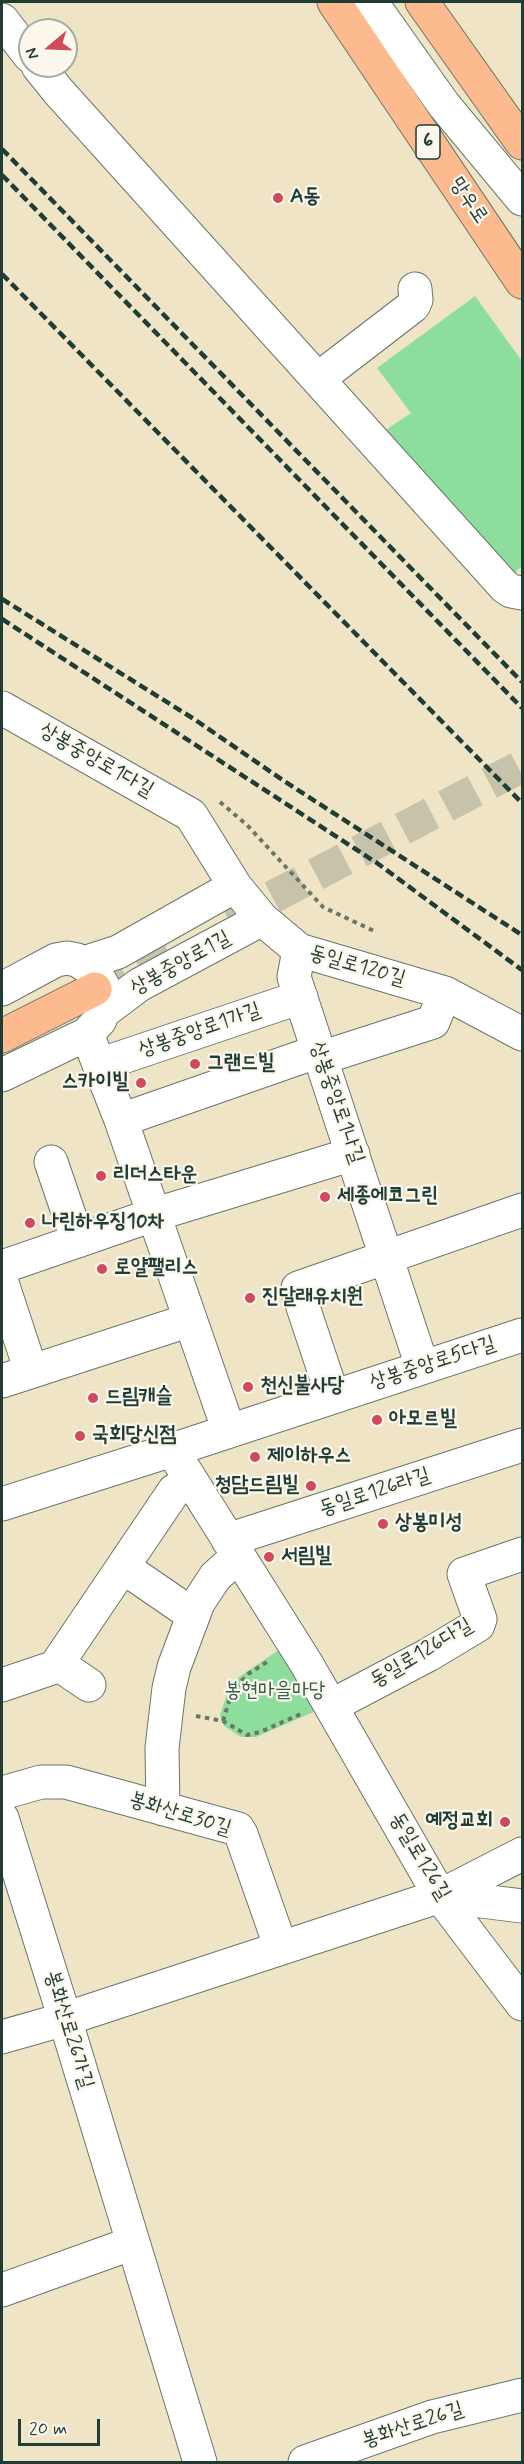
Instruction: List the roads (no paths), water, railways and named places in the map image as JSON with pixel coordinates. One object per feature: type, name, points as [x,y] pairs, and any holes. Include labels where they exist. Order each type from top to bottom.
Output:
[{"type":"main road","name":"망우로","points":[[334,2],[522,282]]},
{"type":"main road","points":[[422,2],[522,143]]},
{"type":"main road","points":[[2,1036],[92,1000]]},
{"type":"street","points":[[371,2],[444,105],[522,199]]},
{"type":"street","points":[[2,20],[18,41]]},
{"type":"street","points":[[48,78],[505,587],[522,593]]},
{"type":"street","points":[[318,379],[413,306],[416,300],[415,289]]},
{"type":"street","name":"상봉중앙로1다길","points":[[2,708],[202,805]]},
{"type":"street","name":"동일로120길","points":[[202,805],[235,886],[262,920],[299,950],[446,993],[522,1034]]},
{"type":"street","name":"상봉중앙로1길","points":[[92,1000],[118,952],[235,886]]},
{"type":"street","name":"상봉중앙로1길","points":[[2,1075],[92,1000],[152,977],[262,920]]},
{"type":"street","name":"상봉중앙로1나길","points":[[299,950],[294,977],[422,1366]]},
{"type":"street","name":"상봉중앙로1길","points":[[2,989],[56,960],[67,958],[92,1000]]},
{"type":"street","points":[[121,1120],[320,1055],[434,1022],[446,993]]},
{"type":"street","name":"상봉중앙로1가길","points":[[99,1065],[301,997]]},
{"type":"street","points":[[92,1000],[99,1065],[121,1120],[229,1431]]},
{"type":"street","points":[[2,1268],[153,1215],[353,1154]]},
{"type":"street","points":[[51,1162],[78,1241]]},
{"type":"street","points":[[333,1396],[298,1288],[522,1210]]},
{"type":"street","points":[[2,1283],[16,1376],[190,1320]]},
{"type":"street","name":"상봉중앙로5다길","points":[[2,1504],[522,1335]]},
{"type":"street","name":"동일로126라길","points":[[233,1548],[522,1445]]},
{"type":"street","name":"동일로126길","points":[[172,1450],[294,1645],[440,1896],[522,2004]]},
{"type":"street","points":[[2,1685],[51,1669],[58,1664],[174,1491],[190,1480]]},
{"type":"street","points":[[163,1809],[162,1748],[174,1667],[193,1615],[233,1548]]},
{"type":"street","name":"동일로126다길","points":[[329,1704],[428,1655],[478,1625],[480,1619],[464,1574],[522,1554]]},
{"type":"street","points":[[123,1567],[193,1615]]},
{"type":"street","points":[[58,1664],[89,1685]]},
{"type":"street","name":"봉화산로30길","points":[[2,1793],[54,1780],[229,1827],[242,1834],[281,1948]]},
{"type":"street","name":"봉화산로26가길","points":[[2,1818],[200,2463]]},
{"type":"street","points":[[2,2037],[65,2019],[440,1896],[522,1854]]},
{"type":"street","points":[[440,1896],[522,1906]]},
{"type":"street","points":[[2,2290],[133,2244]]},
{"type":"street","name":"봉화산로26길","points":[[305,2463],[432,2416],[522,2395]]},
{"type":"tunnel","points":[[229,920],[522,766]]},
{"type":"tunnel","points":[[95,989],[170,950]]},
{"type":"railway","points":[[2,149],[522,682]]},
{"type":"railway","points":[[2,175],[522,708]]},
{"type":"railway","points":[[2,274],[522,803]]},
{"type":"railway","points":[[2,599],[194,719],[284,781],[522,935]]},
{"type":"railway","points":[[2,619],[377,863],[522,970]]},
{"type":"place","name":"A동","points":[[278,198]]},
{"type":"place","name":"그랜드빌","points":[[195,1064]]},
{"type":"place","name":"스카이빌","points":[[141,1083]]},
{"type":"place","name":"리더스타운","points":[[101,1176]]},
{"type":"place","name":"세종에코그린","points":[[325,1197]]},
{"type":"place","name":"나린하우징10차","points":[[30,1223]]},
{"type":"place","name":"로얄팰리스","points":[[102,1269]]},
{"type":"place","name":"진달래유치원","points":[[250,1298]]},
{"type":"place","name":"천신불사당","points":[[248,1387]]},
{"type":"place","name":"드림캐슬","points":[[93,1398]]},
{"type":"place","name":"아모르빌","points":[[377,1420]]},
{"type":"place","name":"국회당신점","points":[[80,1436]]},
{"type":"place","name":"제이하우스","points":[[255,1457]]},
{"type":"place","name":"청담드림빌","points":[[311,1486]]},
{"type":"place","name":"상봉미성","points":[[383,1524]]},
{"type":"place","name":"서림빌","points":[[269,1557]]},
{"type":"place","name":"예정교회","points":[[505,1822]]},
{"type":"park label","name":"봉현마을마당","points":[[275,1692]]}]
